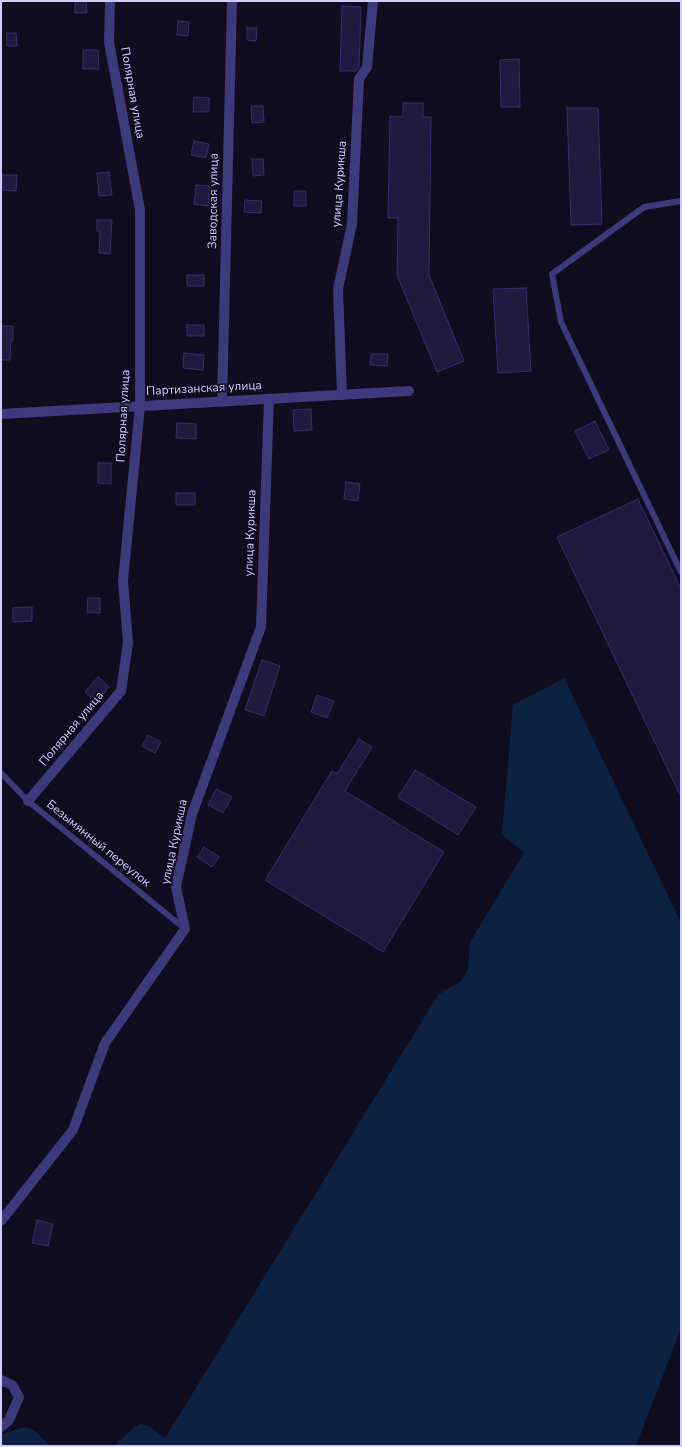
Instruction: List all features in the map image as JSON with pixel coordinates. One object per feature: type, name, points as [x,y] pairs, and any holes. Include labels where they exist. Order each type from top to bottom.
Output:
[{"type":"street","name":"Полярная улица","points":[[28,801],[120,691],[128,643],[123,581],[140,406],[140,210],[109,42],[110,1]]},
{"type":"street","name":"Заводская улица","points":[[222,402],[232,1]]},
{"type":"street","name":"улица Курикша","points":[[342,395],[338,289],[352,224],[359,79],[367,67],[372,1]]},
{"type":"street","name":"Партизанская улица","points":[[1,414],[409,391]]},
{"type":"street","name":"улица Курикша","points":[[185,929],[176,887],[192,814],[261,627],[269,399]]},
{"type":"street","points":[[1,1221],[72,1130],[105,1043],[185,929]]},
{"type":"street","points":[[1,1380],[12,1385],[19,1397],[9,1420],[1,1427]]},
{"type":"lane","points":[[681,201],[644,207],[552,274],[561,322],[681,572]]},
{"type":"lane","name":"Безымянный переулок","points":[[1,773],[28,801],[185,929]]},
{"type":"water","points":[[564,678],[681,923],[681,1328],[636,1446],[114,1446],[133,1428],[141,1424],[149,1426],[165,1438],[438,995],[462,980],[468,969],[470,942],[524,853],[502,834],[513,705]]},
{"type":"water","points":[[21,1428],[29,1428],[36,1432],[50,1446],[1,1446],[1,1435]]},
{"type":"building","points":[[75,1],[86,1],[87,13],[75,13]]},
{"type":"building","points":[[342,6],[361,7],[359,68],[356,71],[340,71]]},
{"type":"building","points":[[178,21],[189,22],[188,36],[177,35]]},
{"type":"building","points":[[247,28],[257,28],[256,41],[247,40]]},
{"type":"building","points":[[7,33],[16,33],[17,46],[7,46]]},
{"type":"building","points":[[83,50],[98,50],[99,69],[83,69]]},
{"type":"building","points":[[519,59],[520,107],[501,107],[500,60]]},
{"type":"building","points":[[194,97],[209,98],[209,112],[193,112]]},
{"type":"building","points":[[403,103],[423,103],[423,117],[431,117],[429,275],[464,361],[437,372],[397,275],[398,218],[388,218],[390,116],[403,117]]},
{"type":"building","points":[[251,106],[263,106],[264,122],[252,123]]},
{"type":"building","points":[[567,108],[598,108],[602,224],[571,225]]},
{"type":"building","points":[[194,141],[209,144],[206,158],[191,155]]},
{"type":"building","points":[[252,159],[263,159],[264,175],[253,176]]},
{"type":"building","points":[[109,172],[112,195],[99,196],[97,173]]},
{"type":"building","points":[[2,175],[17,175],[16,191],[2,190]]},
{"type":"building","points":[[196,185],[210,186],[208,206],[194,204]]},
{"type":"building","points":[[294,191],[306,191],[306,206],[294,206]]},
{"type":"building","points":[[245,200],[262,201],[261,213],[244,212]]},
{"type":"building","points":[[97,220],[112,220],[110,254],[99,253],[100,231],[97,231]]},
{"type":"building","points":[[187,275],[204,275],[204,286],[187,286]]},
{"type":"building","points":[[526,288],[531,371],[498,373],[493,289]]},
{"type":"building","points":[[187,325],[204,325],[204,336],[187,336]]},
{"type":"building","points":[[1,326],[13,326],[13,340],[11,340],[10,360],[1,360]]},
{"type":"building","points":[[184,353],[204,355],[203,370],[183,368]]},
{"type":"building","points":[[371,354],[388,354],[387,366],[370,365]]},
{"type":"building","points":[[311,409],[312,430],[294,431],[293,410]]},
{"type":"building","points":[[595,421],[609,450],[589,459],[575,431]]},
{"type":"building","points":[[177,423],[196,424],[196,439],[176,438]]},
{"type":"building","points":[[98,463],[111,463],[111,484],[98,483]]},
{"type":"building","points":[[346,482],[360,484],[358,501],[344,499]]},
{"type":"building","points":[[176,493],[195,493],[195,505],[176,505]]},
{"type":"building","points":[[638,499],[681,589],[681,797],[557,537]]},
{"type":"building","points":[[88,598],[100,598],[100,613],[87,612]]},
{"type":"building","points":[[32,607],[32,621],[13,622],[13,608]]},
{"type":"building","points":[[262,660],[280,666],[264,716],[245,710]]},
{"type":"building","points":[[98,677],[109,687],[97,702],[85,692]]},
{"type":"building","points":[[317,695],[334,701],[327,718],[311,712]]},
{"type":"building","points":[[148,735],[161,742],[155,753],[142,746]]},
{"type":"building","points":[[359,739],[372,747],[345,791],[444,852],[383,952],[265,880],[332,771],[337,774]]},
{"type":"building","points":[[415,770],[476,807],[458,835],[398,797]]},
{"type":"building","points":[[216,789],[232,797],[223,813],[208,805]]},
{"type":"building","points":[[204,847],[219,857],[212,867],[197,857]]},
{"type":"building","points":[[37,1220],[53,1224],[48,1246],[32,1243]]}]
